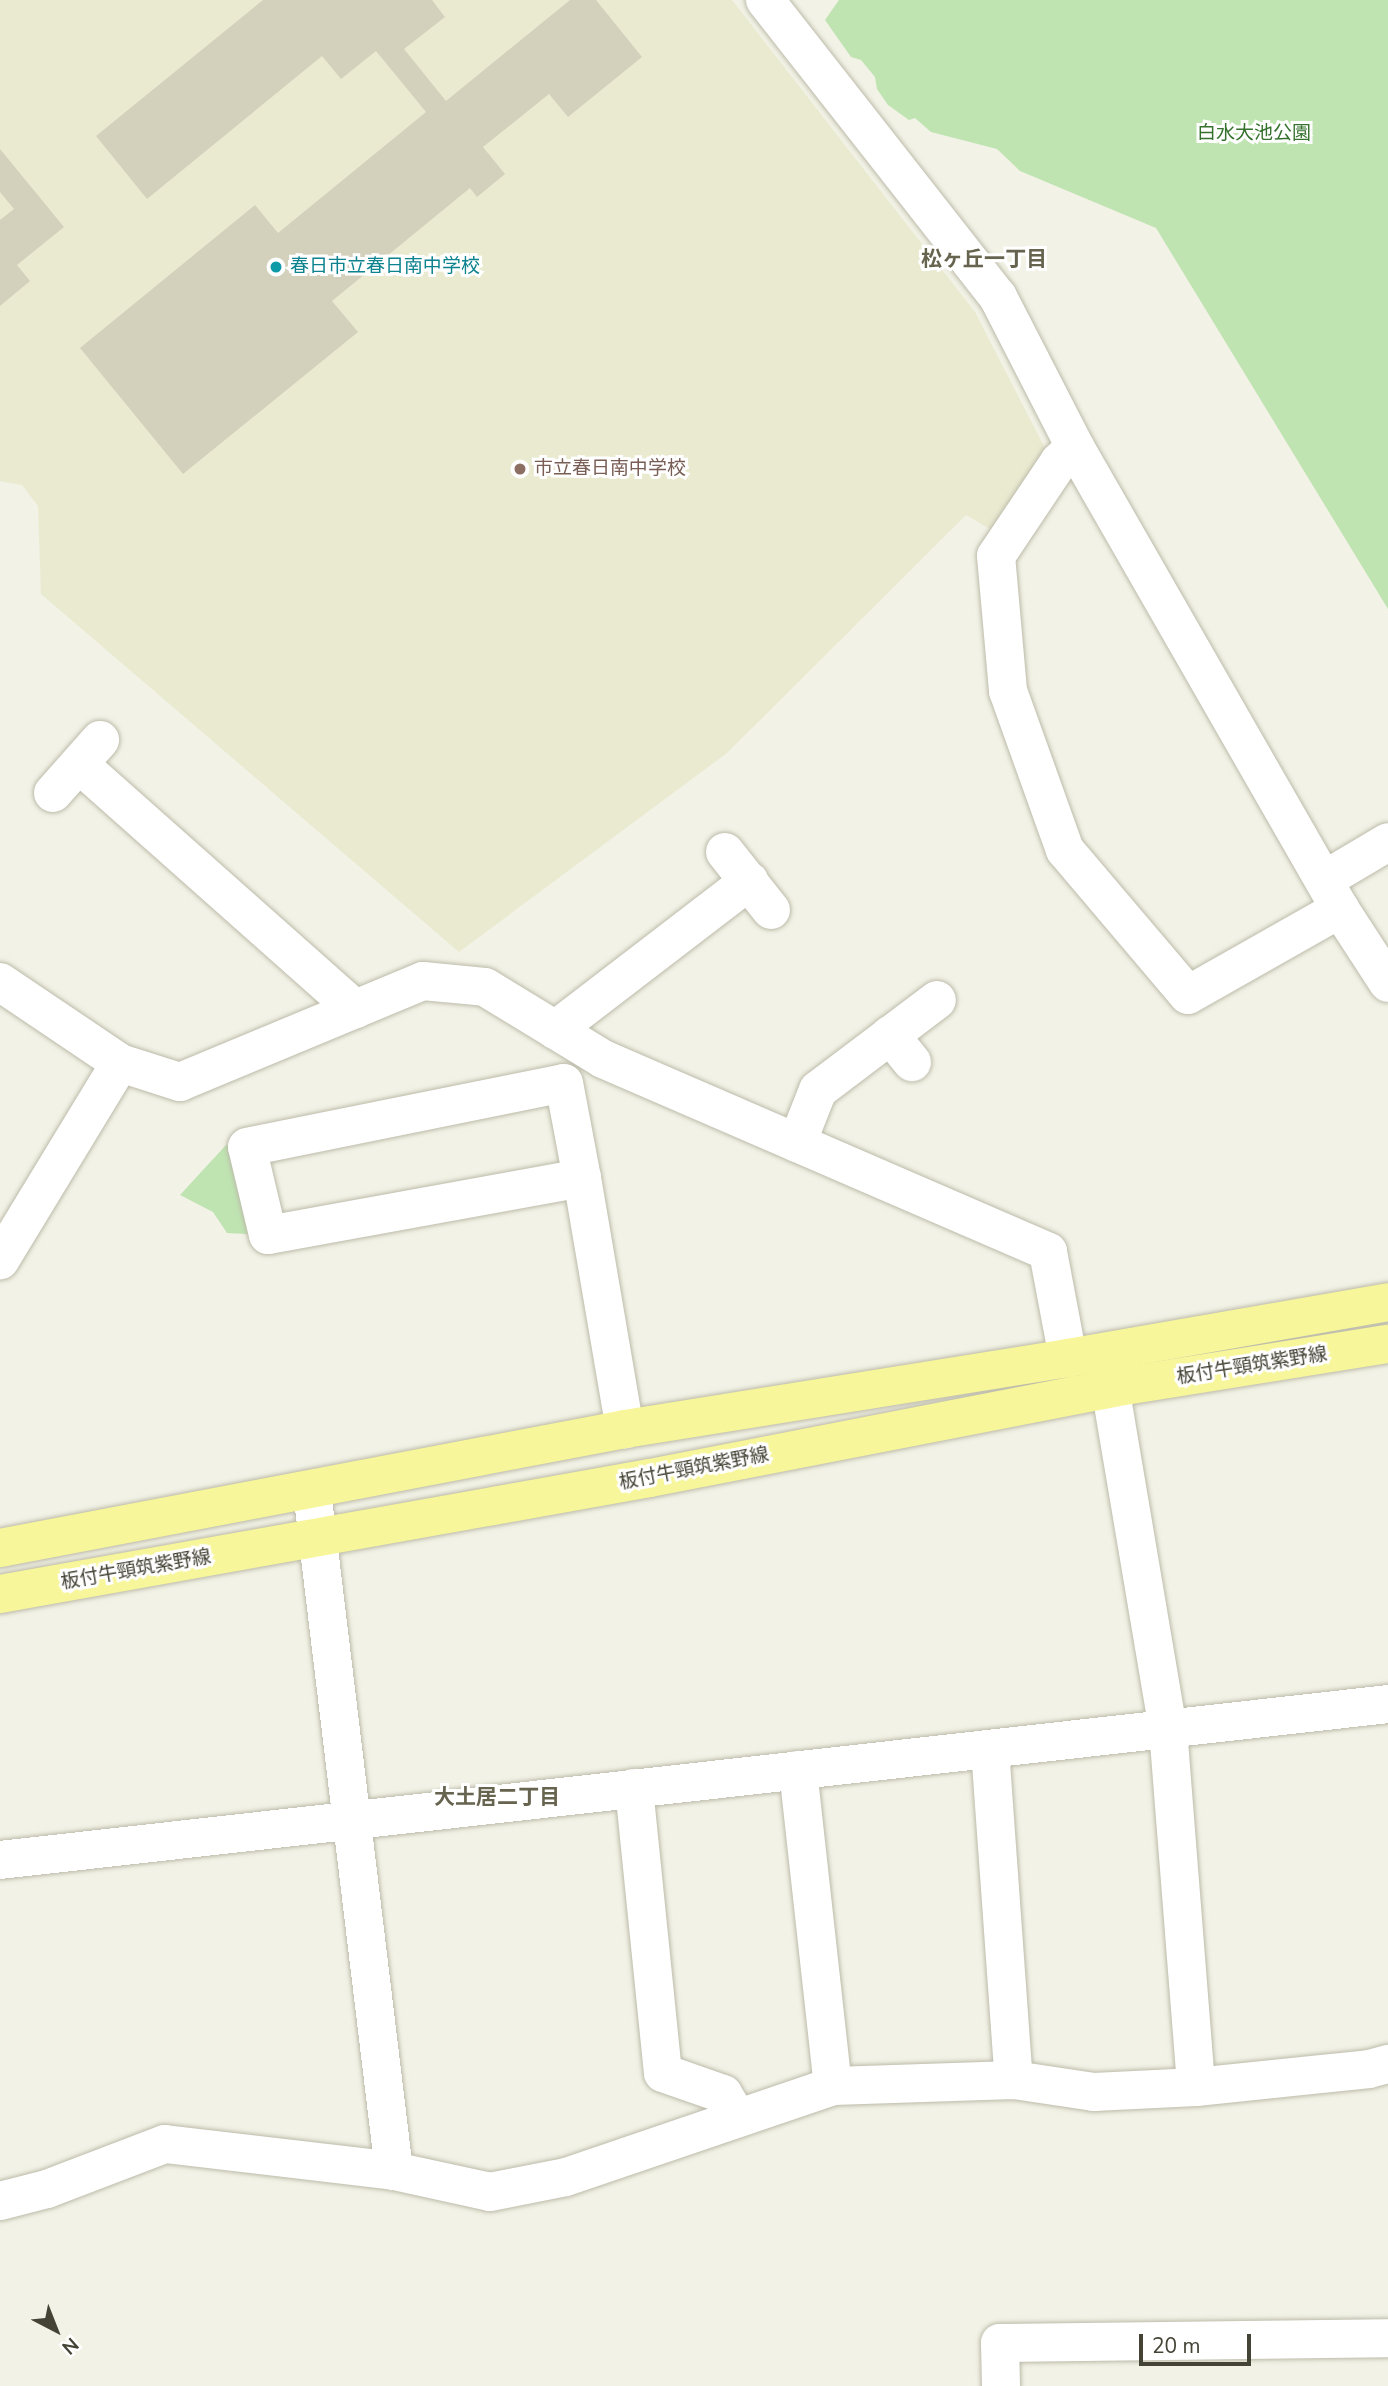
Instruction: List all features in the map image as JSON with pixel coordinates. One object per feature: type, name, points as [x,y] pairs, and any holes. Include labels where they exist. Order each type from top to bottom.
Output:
[{"type":"main road","name":"板付牛頸筑紫野線","points":[[0,1548],[312,1491],[625,1429],[1388,1302]]},
{"type":"main road","name":"板付牛頸筑紫野線","points":[[0,1594],[650,1478],[1112,1388],[1388,1344]]},
{"type":"street","points":[[765,0],[998,297],[1075,446],[1332,894],[1388,983]]},
{"type":"street","points":[[1075,446],[1059,463],[996,556],[1008,691],[1065,850],[1188,995],[1332,894],[1388,842]]},
{"type":"street","points":[[53,793],[90,753],[355,1009]]},
{"type":"street","points":[[555,1030],[760,896],[725,852]]},
{"type":"street","points":[[0,982],[120,1063],[180,1082],[423,981],[485,987],[603,1059],[1048,1252],[1086,1354],[1112,1388],[1168,1729],[1196,2087]]},
{"type":"street","points":[[797,1143],[818,1090],[901,1048],[937,1000]]},
{"type":"street","points":[[0,1260],[120,1063]]},
{"type":"street","points":[[582,1178],[268,1235],[247,1147],[564,1083],[582,1178],[625,1429]]},
{"type":"street","points":[[312,1491],[394,2171]]},
{"type":"street","points":[[0,1860],[1388,1704]]},
{"type":"street","points":[[990,1749],[1014,2080]]},
{"type":"street","points":[[799,1770],[833,2085]]},
{"type":"street","points":[[635,1788],[663,2073],[723,2094],[737,2116]]},
{"type":"street","points":[[0,2201],[47,2189],[165,2144],[394,2171],[489,2192],[566,2177],[833,2085],[1014,2080],[1094,2092],[1196,2087],[1369,2069],[1388,2064]]},
{"type":"street","points":[[1000,2386],[1000,2343],[1388,2337]]},
{"type":"shaded area","name":"市立春日南中学校","points":[[0,0],[732,0],[975,312],[1050,458],[990,529],[966,515],[727,753],[459,952],[41,594],[38,506],[22,485],[0,481]]},
{"type":"green space","name":"白水大池公園","points":[[839,0],[1388,0],[1388,609],[1156,228],[1020,171],[997,149],[931,132],[915,118],[909,120],[888,105],[877,89],[875,77],[861,60],[851,57],[825,20]]},
{"type":"green space","points":[[226,1145],[247,1147],[268,1235],[227,1233],[213,1212],[180,1195]]},
{"type":"building","name":"春日市立春日南中学校","points":[[263,0],[432,0],[445,17],[404,49],[446,101],[570,0],[596,0],[642,57],[568,117],[549,94],[483,147],[505,174],[477,197],[470,188],[332,301],[358,332],[183,474],[80,348],[255,205],[278,233],[426,112],[376,51],[341,79],[322,56],[147,199],[96,136]]},
{"type":"building","points":[[0,149],[64,227],[17,265],[30,281],[0,306],[0,220],[14,209],[0,192]]},
{"type":"place","name":"春日市立春日南中学校","points":[[276,267]]},
{"type":"place","name":"市立春日南中学校","points":[[520,469]]},
{"type":"district","name":"松ヶ丘一丁目","points":[[984,259]]},
{"type":"district","name":"大土居二丁目","points":[[497,1797]]}]
